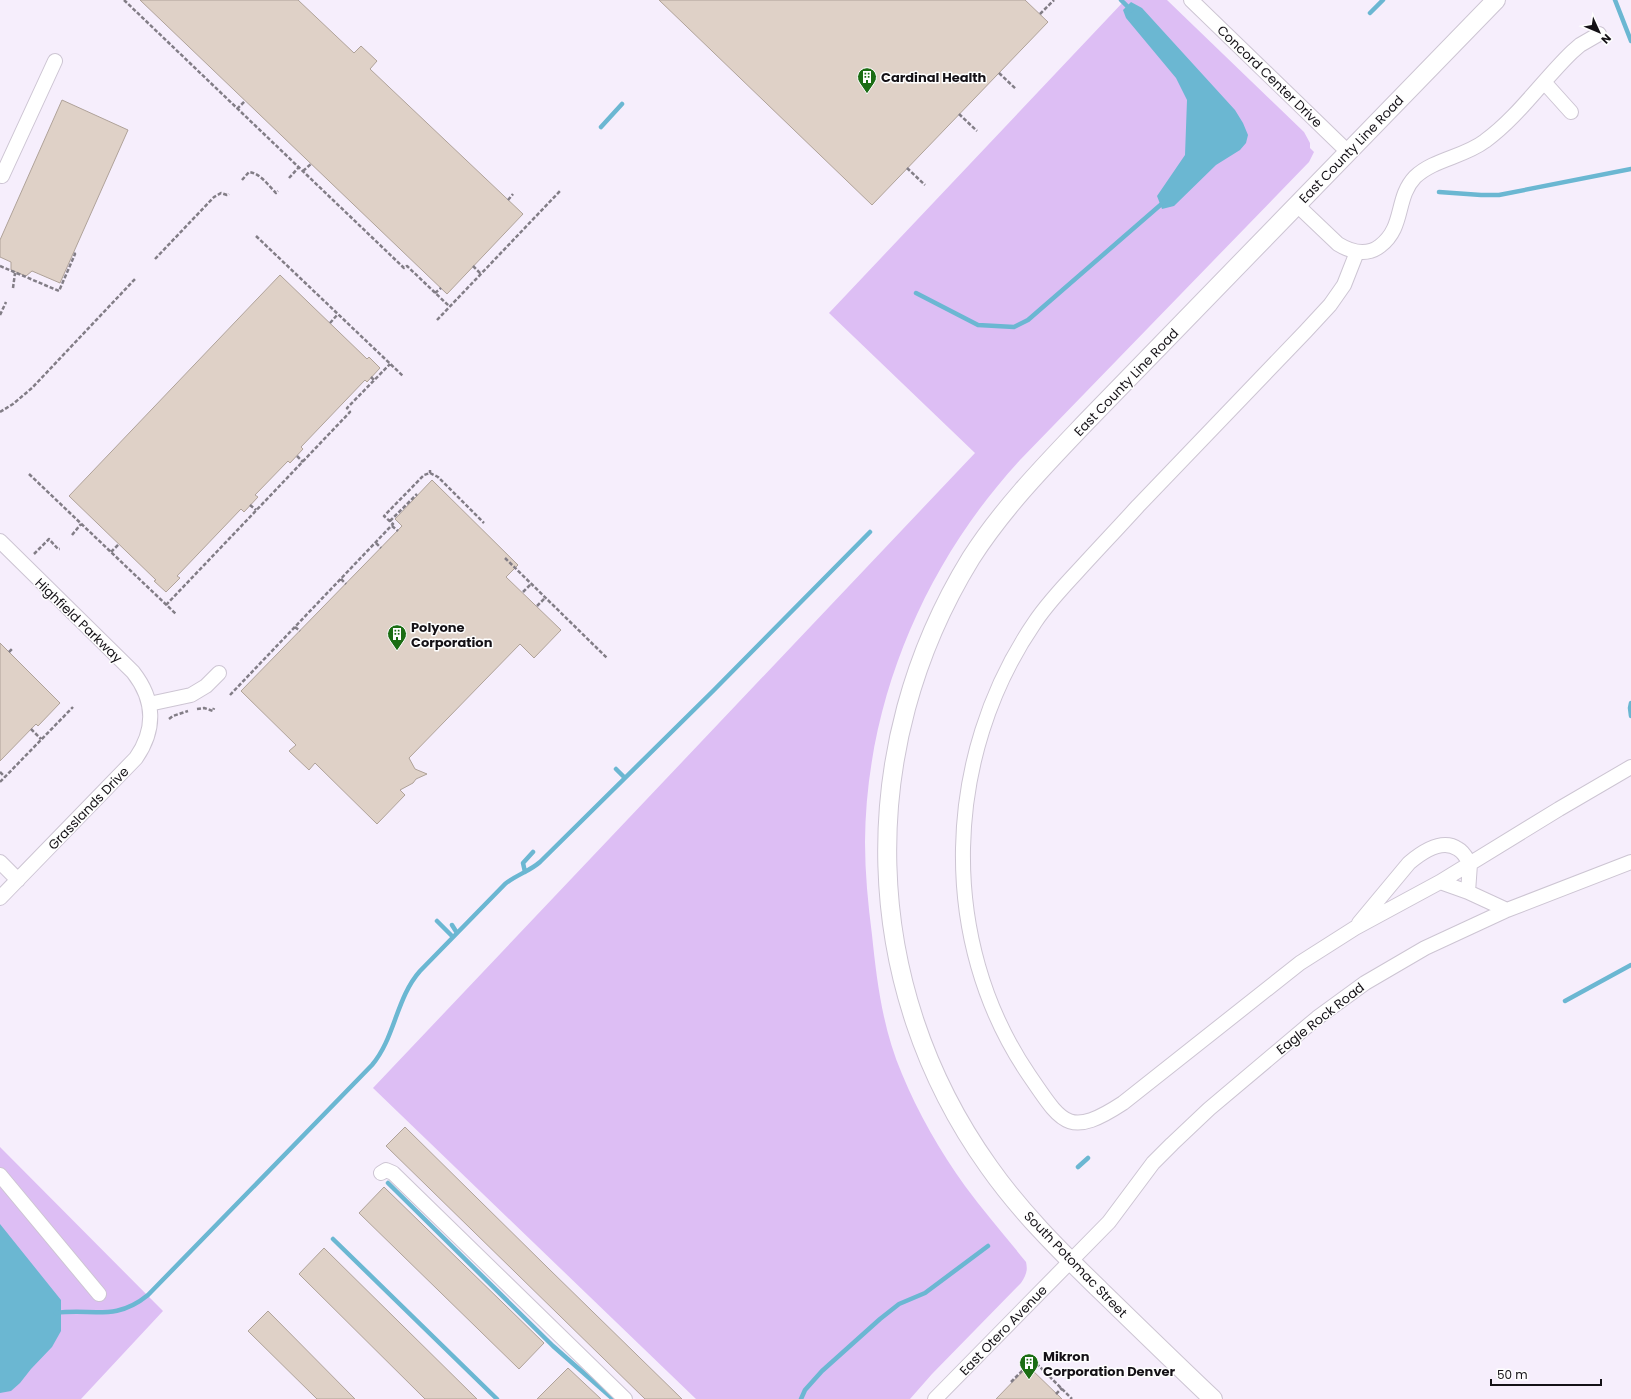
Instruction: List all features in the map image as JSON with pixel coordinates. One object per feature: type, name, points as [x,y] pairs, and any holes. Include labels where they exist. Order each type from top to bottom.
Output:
[{"type":"main road","name":"East County Line Road","points":[[887,840],[893,768],[910,693],[938,620],[971,559],[986,536],[1021,491],[1496,0]]},
{"type":"main road","name":"South Potomac Street","points":[[887,840],[887,874],[890,906],[899,959],[914,1018],[934,1073],[962,1125],[990,1168],[1041,1231],[1212,1399]]},
{"type":"street","name":"Concord Center Drive","points":[[1191,0],[1348,152]]},
{"type":"street","points":[[1297,205],[1338,244],[1346,249],[1357,252],[1372,251],[1390,237],[1396,228],[1408,186],[1421,172],[1469,151],[1486,141],[1500,129],[1560,63],[1580,45],[1599,34]]},
{"type":"street","points":[[0,175],[2,176],[55,61]]},
{"type":"street","points":[[1544,82],[1571,112]]},
{"type":"street","points":[[1357,252],[1348,278],[1330,304],[1300,338],[1110,536],[1048,604],[1036,620],[1010,662],[996,692],[982,728],[975,754],[964,813],[963,842],[966,905],[978,963],[990,1001],[1010,1043],[1056,1113],[1072,1122],[1081,1123],[1094,1120],[1123,1103],[1300,963],[1355,928],[1440,882],[1553,812],[1631,767]]},
{"type":"street","name":"Highfield Parkway","points":[[0,541],[133,672],[143,687],[149,704]]},
{"type":"street","points":[[149,704],[191,695],[206,686],[219,673]]},
{"type":"street","name":"Grasslands Drive","points":[[0,898],[136,758],[142,750],[148,734],[150,714],[149,704]]},
{"type":"street","points":[[1355,928],[1378,899],[1418,855],[1431,848],[1441,845],[1450,845],[1459,849],[1470,864],[1468,892]]},
{"type":"street","points":[[0,862],[18,880]]},
{"type":"street","name":"Eagle Rock Road","points":[[1070,1261],[1109,1222],[1153,1163],[1172,1144],[1209,1109],[1293,1037],[1344,998],[1382,972],[1425,948],[1507,910],[1631,862]]},
{"type":"street","points":[[1440,882],[1468,892],[1507,910]]},
{"type":"street","points":[[381,1173],[386,1170],[393,1173],[626,1399]]},
{"type":"street","points":[[0,1175],[99,1294]]},
{"type":"street","name":"East Otero Avenue","points":[[935,1399],[1070,1261]]},
{"type":"path","points":[[124,0],[404,268],[407,266],[450,306]]},
{"type":"path","points":[[1040,14],[1054,0]]},
{"type":"path","points":[[999,73],[1016,89]]},
{"type":"path","points":[[237,109],[245,101]]},
{"type":"path","points":[[959,114],[977,131]]},
{"type":"path","points":[[303,172],[311,164]]},
{"type":"path","points":[[289,178],[299,167]]},
{"type":"path","points":[[907,168],[925,185]]},
{"type":"path","points":[[242,180],[249,172],[253,172],[276,193],[278,191]]},
{"type":"path","points":[[437,320],[560,191]]},
{"type":"path","points":[[155,259],[214,197],[221,193],[227,195],[229,194]]},
{"type":"path","points":[[508,200],[513,194]]},
{"type":"path","points":[[256,236],[403,376]]},
{"type":"path","points":[[0,266],[58,291],[75,254],[74,253]]},
{"type":"path","points":[[473,266],[481,274]]},
{"type":"path","points":[[13,288],[15,272]]},
{"type":"path","points":[[0,412],[13,404],[32,388],[135,279]]},
{"type":"path","points":[[436,293],[441,288]]},
{"type":"path","points":[[0,315],[6,302]]},
{"type":"path","points":[[330,323],[338,314]]},
{"type":"path","points":[[166,605],[350,412],[347,408],[390,364]]},
{"type":"path","points":[[371,377],[374,380]]},
{"type":"path","points":[[297,456],[303,462]]},
{"type":"path","points":[[398,530],[392,526],[393,524],[384,516],[424,475],[430,472],[438,477],[484,523]]},
{"type":"path","points":[[29,474],[176,614]]},
{"type":"path","points":[[390,522],[417,495],[411,488]]},
{"type":"path","points":[[250,505],[256,510]]},
{"type":"path","points":[[72,535],[81,524]]},
{"type":"path","points":[[230,695],[392,526]]},
{"type":"path","points":[[34,554],[49,539],[60,549]]},
{"type":"path","points":[[376,543],[381,548]]},
{"type":"path","points":[[111,552],[119,544]]},
{"type":"path","points":[[505,558],[607,658]]},
{"type":"path","points":[[341,579],[346,584]]},
{"type":"path","points":[[523,592],[531,584]]},
{"type":"path","points":[[537,606],[545,598]]},
{"type":"path","points":[[295,627],[300,631]]},
{"type":"path","points":[[9,652],[13,648]]},
{"type":"path","points":[[0,782],[73,707]]},
{"type":"path","points":[[195,709],[204,708],[213,711],[214,708]]},
{"type":"path","points":[[169,719],[173,716],[189,711]]},
{"type":"path","points":[[31,729],[41,739]]},
{"type":"path","points":[[0,772],[5,777]]},
{"type":"path","points":[[1011,1382],[1033,1360],[1072,1399]]},
{"type":"path","points":[[1056,1394],[1062,1388]]},
{"type":"shaded area","points":[[1125,0],[1167,0],[1304,132],[1310,143],[1310,148],[1314,152],[1309,162],[1020,460],[986,500],[956,543],[929,589],[907,637],[889,686],[876,737],[868,789],[865,842],[868,900],[876,971],[885,1023],[895,1057],[908,1089],[922,1117],[938,1145],[972,1196],[1026,1262],[1026,1273],[1021,1283],[932,1374],[910,1399],[696,1399],[373,1088],[975,453],[829,313]]},
{"type":"shaded area","points":[[0,1147],[163,1311],[81,1399],[0,1399]]},
{"type":"water","points":[[1131,2],[1142,8],[1235,110],[1248,135],[1246,143],[1240,150],[1216,165],[1174,206],[1162,209],[1157,196],[1185,155],[1187,100],[1176,78],[1126,18],[1123,10]]},
{"type":"water","points":[[0,1224],[61,1300],[61,1331],[52,1347],[20,1383],[11,1391],[0,1393]]},
{"type":"building","points":[[140,0],[298,0],[354,53],[361,46],[377,61],[370,69],[523,214],[447,294]]},
{"type":"building","name":"Cardinal Health","points":[[659,0],[1025,0],[1048,22],[872,205]]},
{"type":"building","points":[[62,100],[128,130],[60,283],[32,271],[26,276],[11,270],[11,262],[0,257],[0,240]]},
{"type":"building","points":[[280,275],[367,359],[369,357],[380,368],[367,382],[365,380],[301,447],[303,449],[290,463],[288,461],[255,495],[258,497],[244,512],[241,509],[177,576],[180,578],[166,592],[154,581],[156,580],[69,496]]},
{"type":"building","name":"Polyone Corporation","points":[[432,480],[518,565],[506,577],[561,630],[534,658],[520,644],[409,758],[415,769],[427,774],[416,779],[413,783],[400,790],[405,795],[377,824],[315,763],[309,770],[289,751],[296,745],[241,691],[402,526],[395,519]]},
{"type":"building","points":[[0,643],[60,703],[38,726],[36,724],[0,761]]},
{"type":"building","points":[[405,1127],[682,1399],[645,1399],[386,1146]]},
{"type":"building","points":[[384,1187],[544,1343],[519,1369],[359,1213]]},
{"type":"building","points":[[324,1248],[477,1399],[425,1399],[299,1274]]},
{"type":"building","points":[[268,1311],[355,1399],[317,1399],[248,1331]]},
{"type":"building","name":"Mikron Corporation Denver","points":[[1028,1366],[1062,1399],[996,1399]]},
{"type":"building","points":[[568,1368],[601,1399],[537,1399]]},
{"type":"waterway","points":[[1121,0],[1131,10]]},
{"type":"waterway","points":[[1370,13],[1383,0]]},
{"type":"waterway","points":[[1615,0],[1631,41]]},
{"type":"waterway","points":[[601,127],[622,104]]},
{"type":"waterway","points":[[1439,192],[1499,195],[1631,169]]},
{"type":"waterway","points":[[916,293],[978,325],[1014,327],[1028,320],[1165,201]]},
{"type":"waterway","points":[[56,1313],[114,1311],[136,1303],[148,1295],[372,1065],[386,1043],[400,1005],[412,982],[420,971],[505,884],[540,862],[714,690],[870,532]]},
{"type":"waterway","points":[[1631,703],[1631,716]]},
{"type":"waterway","points":[[616,769],[625,778]]},
{"type":"waterway","points":[[525,872],[523,863],[533,852]]},
{"type":"waterway","points":[[437,921],[453,937]]},
{"type":"waterway","points":[[452,925],[457,933]]},
{"type":"waterway","points":[[1565,1001],[1631,965]]},
{"type":"waterway","points":[[1078,1167],[1088,1158]]},
{"type":"waterway","points":[[388,1183],[553,1346],[613,1399]]},
{"type":"waterway","points":[[333,1239],[497,1399]]},
{"type":"waterway","points":[[801,1399],[805,1390],[822,1371],[880,1319],[899,1304],[925,1293],[988,1246]]},
{"type":"place","name":"Cardinal Health","points":[[867,94]]},
{"type":"place","name":"Polyone Corporation","points":[[397,651]]},
{"type":"place","name":"Mikron Corporation Denver","points":[[1029,1380]]}]
